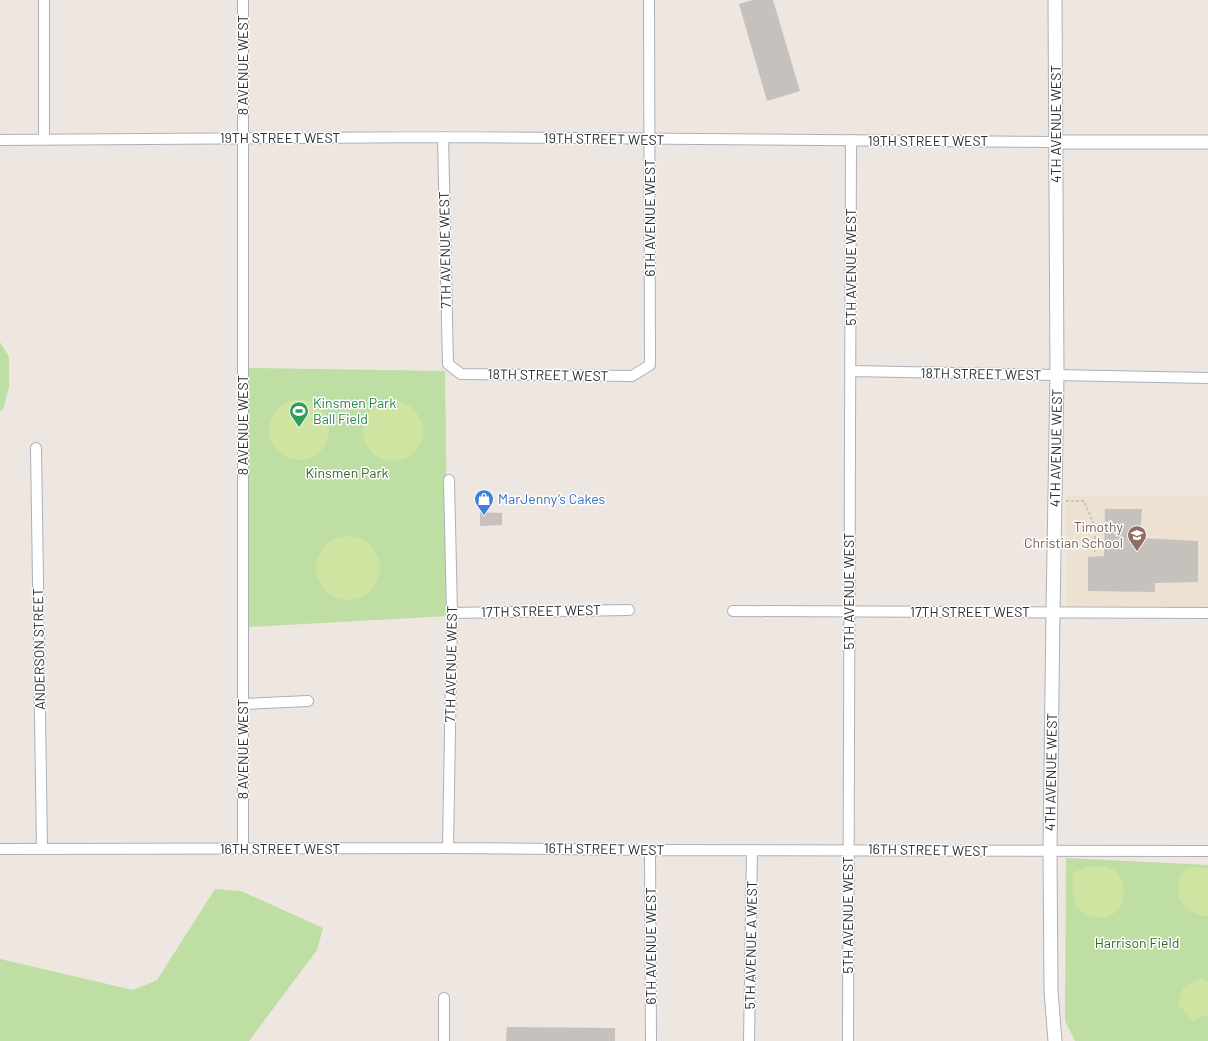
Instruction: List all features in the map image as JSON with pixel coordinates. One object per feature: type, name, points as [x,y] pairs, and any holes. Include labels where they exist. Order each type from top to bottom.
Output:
[{"type":"street","points":[[44,0],[44,140]]},
{"type":"street","name":"8 AVENUE WEST","points":[[243,0],[243,849]]},
{"type":"street","name":"6TH AVENUE WEST","points":[[649,0],[650,365]]},
{"type":"street","name":"4TH AVENUE WEST","points":[[1055,0],[1058,375],[1050,851],[1051,991],[1055,1041]]},
{"type":"street","name":"19TH STREET WEST","points":[[0,140],[443,137],[1208,142]]},
{"type":"street","name":"7TH AVENUE WEST","points":[[443,137],[448,364]]},
{"type":"street","name":"5TH AVENUE WEST","points":[[848,1041],[851,140]]},
{"type":"street","name":"18TH STREET WEST","points":[[448,364],[461,374],[624,376],[632,376],[650,365]]},
{"type":"street","name":"18TH STREET WEST","points":[[851,371],[1208,378]]},
{"type":"street","name":"ANDERSON STREET","points":[[36,448],[42,849]]},
{"type":"street","name":"7TH AVENUE WEST","points":[[448,848],[452,612],[449,480]]},
{"type":"street","name":"17TH STREET WEST","points":[[452,612],[629,610]]},
{"type":"street","name":"17TH STREET WEST","points":[[733,611],[1208,613]]},
{"type":"street","points":[[243,704],[308,701]]},
{"type":"street","name":"16TH STREET WEST","points":[[0,849],[448,848],[650,850],[848,849],[1208,851]]},
{"type":"street","name":"6TH AVENUE WEST","points":[[650,850],[651,1041]]},
{"type":"street","name":"5TH AVENUE A WEST","points":[[749,1041],[752,850]]},
{"type":"street","points":[[444,998],[444,1041]]},
{"type":"path","points":[[1055,501],[1084,501],[1094,528],[1095,552]]},
{"type":"shaded area","name":"Timothy Christian School","points":[[1065,496],[1208,497],[1208,608],[1066,606]]},
{"type":"green space","points":[[0,342],[9,357],[9,387],[3,410],[0,411]]},
{"type":"green space","name":"Kinsmen Park","points":[[246,368],[445,371],[448,616],[248,627]]},
{"type":"green space","name":"Kinsmen Park Ball Field","points":[[299,400],[316,405],[324,413],[329,430],[324,447],[316,455],[299,460],[282,455],[274,447],[269,430],[274,413],[282,405]]},
{"type":"green space","points":[[393,401],[409,406],[414,410],[418,415],[423,431],[418,447],[414,452],[409,456],[393,461],[377,456],[372,452],[368,447],[363,431],[368,415],[372,410],[377,406]]},
{"type":"green space","points":[[348,536],[366,542],[374,550],[380,568],[374,586],[366,594],[348,600],[330,594],[322,586],[316,568],[322,550],[330,542]]},
{"type":"green space","name":"Harrison Field","points":[[1066,858],[1208,865],[1208,1041],[1075,1041],[1065,1021]]},
{"type":"green space","points":[[1104,866],[1114,870],[1121,880],[1124,891],[1123,902],[1117,911],[1112,915],[1099,918],[1092,917],[1086,915],[1076,906],[1072,886],[1074,872],[1087,867]]},
{"type":"green space","points":[[1189,867],[1208,868],[1208,916],[1194,913],[1183,904],[1179,898],[1178,884],[1180,877]]},
{"type":"green space","points":[[215,889],[241,891],[323,928],[317,950],[249,1041],[0,1041],[0,959],[133,990],[157,980]]},
{"type":"green space","points":[[1202,978],[1208,983],[1208,1014],[1193,1021],[1178,1004],[1183,987]]},
{"type":"building","points":[[753,0],[773,0],[800,91],[767,101],[739,4]]},
{"type":"building","points":[[1105,509],[1142,509],[1140,538],[1198,541],[1198,582],[1155,583],[1155,592],[1088,591],[1088,557],[1104,556]]},
{"type":"building","points":[[480,512],[502,513],[502,525],[480,526]]},
{"type":"building","points":[[507,1027],[615,1028],[615,1041],[506,1041]]},
{"type":"place","name":"Kinsmen Park Ball Field","points":[[299,428]]},
{"type":"place","name":"MarJenny’s Cakes","points":[[484,516]]},
{"type":"place","name":"Timothy Christian School","points":[[1137,552]]}]
